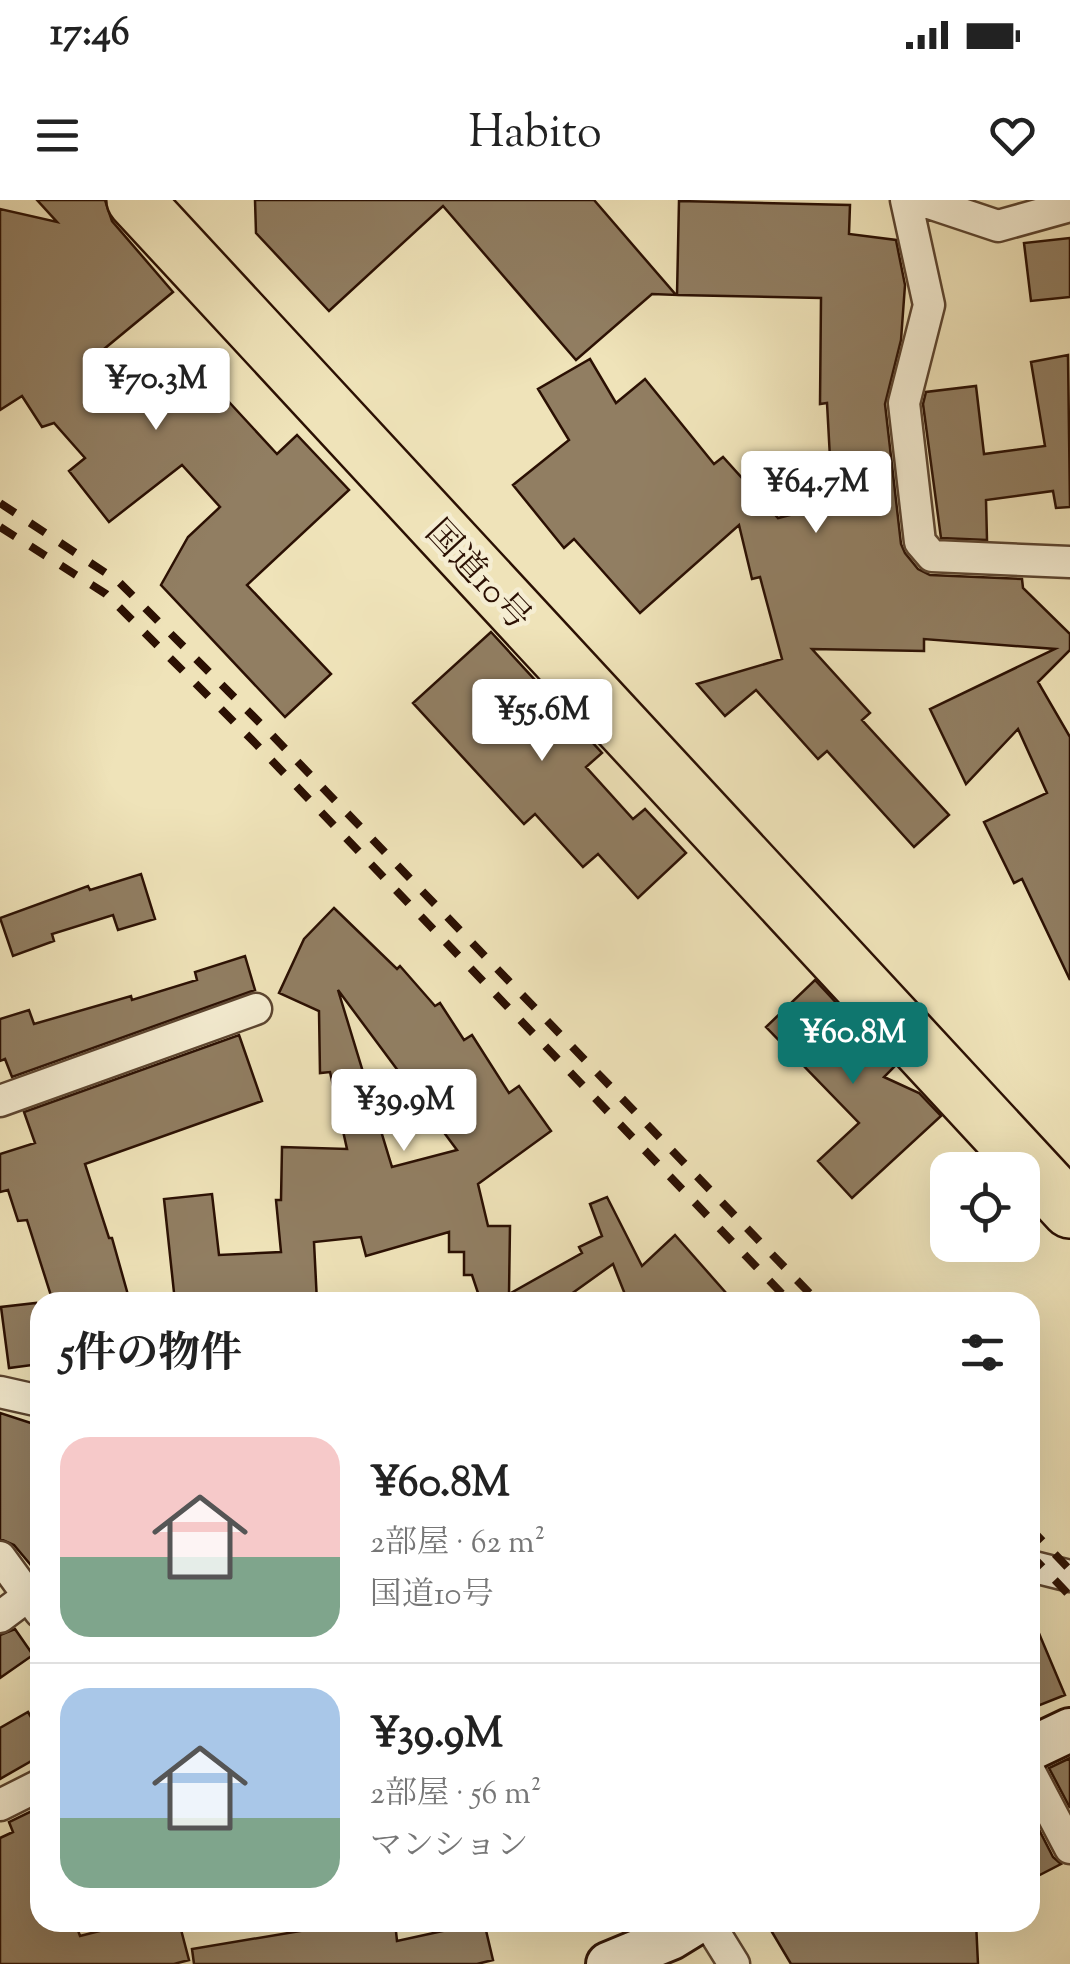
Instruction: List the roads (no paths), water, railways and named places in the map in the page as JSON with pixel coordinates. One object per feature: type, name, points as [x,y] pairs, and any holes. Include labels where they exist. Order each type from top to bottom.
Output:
[{"type":"highway","name":"国道10号","points":[[134,200],[1070,1210]]},
{"type":"highway","name":"国道10号","points":[[181,200],[1070,1160]]},
{"type":"main road","points":[[1040,1744],[1070,1730]]},
{"type":"main road","points":[[608,1964],[681,1932]]},
{"type":"street","points":[[906,200],[929,305],[904,403],[920,542],[932,556],[1070,562]]},
{"type":"street","points":[[920,200],[998,226],[1070,206]]},
{"type":"street","points":[[0,1101],[256,1009]]},
{"type":"street","points":[[0,1392],[30,1398]]},
{"type":"street","points":[[0,1557],[30,1598]]},
{"type":"street","points":[[1040,1568],[1070,1576]]},
{"type":"street","points":[[0,1618],[30,1606]]},
{"type":"street","points":[[0,1805],[30,1790]]},
{"type":"street","points":[[1040,1791],[1070,1848]]},
{"type":"street","points":[[714,1932],[734,1964]]},
{"type":"railway","points":[[0,503],[118,581],[270,733],[808,1292]]},
{"type":"railway","points":[[0,527],[106,594],[255,743],[780,1292]]},
{"type":"railway","points":[[1040,1538],[1070,1570]]},
{"type":"railway","points":[[1040,1564],[1070,1596]]}]
